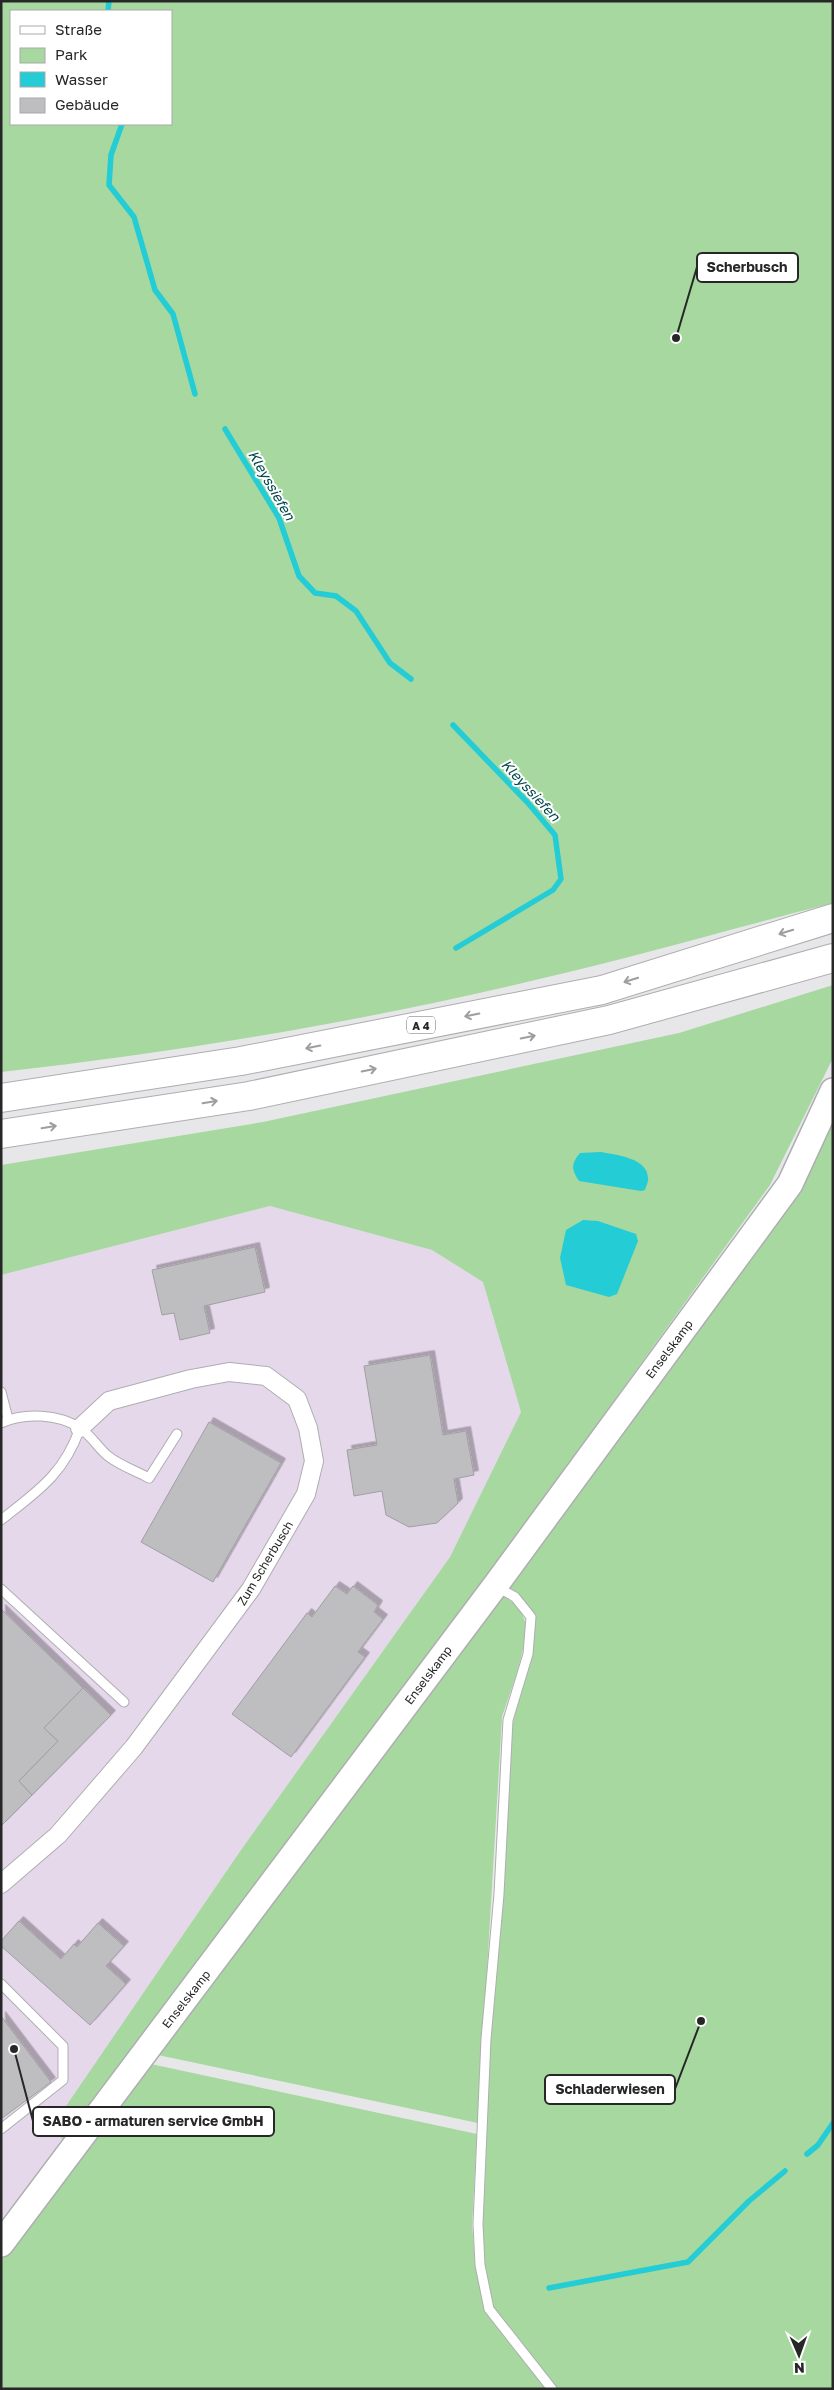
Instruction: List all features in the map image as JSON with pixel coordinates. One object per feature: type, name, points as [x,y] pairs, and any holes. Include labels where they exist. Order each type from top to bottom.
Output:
[{"type":"highway","name":"A 4","points":[[1,1098],[241,1061],[602,990],[833,918]]},
{"type":"highway","points":[[1,1134],[249,1096],[609,1020],[833,958]]},
{"type":"main road","name":"Enselskamp","points":[[1,2244],[495,1586],[790,1184],[833,1091]]},
{"type":"street","name":"Zum Scherbusch","points":[[1,1884],[58,1835],[146,1731],[251,1589],[306,1494],[314,1462],[308,1428],[297,1400],[266,1376],[228,1372],[191,1379],[109,1401],[80,1428]]},
{"type":"lane","points":[[1,1392],[5,1421],[33,1416],[56,1418],[80,1428],[109,1457],[149,1478],[177,1434]]},
{"type":"lane","points":[[1,1520],[38,1491],[61,1467],[72,1450],[80,1428]]},
{"type":"lane","points":[[495,1586],[515,1597],[531,1618],[528,1654],[508,1720],[499,1894],[486,2039],[478,2224],[480,2266],[488,2308],[552,2389]]},
{"type":"lane","points":[[1,1589],[124,1702]]},
{"type":"lane","points":[[1,1984],[63,2046],[63,2080],[1,2129]]},
{"type":"shaded area","points":[[270,1206],[432,1250],[483,1282],[521,1412],[450,1557],[241,1850],[52,2128],[65,2141],[1,2220],[1,1275]]},
{"type":"green space","points":[[1,1],[833,1],[833,903],[572,971],[403,1009],[270,1034],[1,1072]]},
{"type":"green space","points":[[833,985],[832,1060],[770,1185],[482,1583],[65,2141],[51,2128],[241,1850],[450,1557],[521,1412],[483,1282],[432,1250],[270,1206],[1,1275],[1,1165],[263,1122],[679,1033]]},
{"type":"green space","points":[[833,1120],[833,2389],[557,2389],[492,2306],[483,2264],[482,2223],[490,2036],[513,1723],[531,1656],[536,1617],[520,1595],[504,1584]]},
{"type":"green space","points":[[501,1594],[518,1608],[526,1628],[522,1653],[502,1717],[478,2123],[158,2055]]},
{"type":"green space","points":[[146,2063],[477,2134],[472,2225],[476,2269],[486,2311],[548,2389],[1,2389],[1,2257]]},
{"type":"water","points":[[601,1152],[622,1156],[643,1166],[647,1171],[648,1179],[645,1190],[641,1191],[579,1181],[573,1167],[580,1153]]},
{"type":"water","points":[[583,1220],[598,1221],[636,1234],[638,1241],[617,1294],[609,1297],[566,1285],[560,1258],[566,1230]]},
{"type":"building","points":[[255,1247],[265,1292],[204,1306],[210,1333],[180,1340],[174,1313],[162,1315],[152,1270]]},
{"type":"building","points":[[430,1355],[443,1435],[466,1431],[474,1475],[454,1479],[458,1503],[437,1523],[409,1527],[386,1515],[382,1491],[354,1496],[347,1450],[377,1445],[364,1366]]},
{"type":"building","points":[[209,1422],[281,1463],[213,1582],[141,1542]]},
{"type":"building","points":[[335,1586],[347,1594],[353,1586],[378,1605],[374,1612],[383,1619],[358,1652],[365,1657],[291,1757],[232,1714],[307,1613],[312,1617]]},
{"type":"building","points":[[1,1609],[83,1688],[44,1728],[58,1741],[19,1781],[32,1795],[1,1826]]},
{"type":"building","points":[[83,1688],[111,1715],[32,1795],[19,1781],[58,1741],[44,1728]]},
{"type":"building","points":[[19,1921],[61,1959],[74,1944],[77,1947],[98,1923],[124,1946],[106,1966],[126,1984],[90,2025],[1,1946],[1,1941]]},
{"type":"building","points":[[1,2016],[51,2082],[1,2119]]},
{"type":"waterway","name":"Kleyssiefen","points":[[108,10],[109,1]]},
{"type":"waterway","name":"Kleyssiefen","points":[[122,125],[111,155],[109,185],[134,217],[155,290],[173,314],[195,394]]},
{"type":"waterway","name":"Kleyssiefen","points":[[225,429],[279,518],[299,576],[315,593],[336,596],[356,611],[390,663],[411,679]]},
{"type":"waterway","name":"Kleyssiefen","points":[[453,725],[528,803],[555,835],[561,879],[553,890],[456,948]]},
{"type":"waterway","points":[[807,2154],[818,2145],[833,2123]]},
{"type":"waterway","points":[[549,2288],[688,2262],[749,2201],[785,2171]]},
{"type":"place","name":"Scherbusch","points":[[676,338]]},
{"type":"place","name":"Schladerwiesen","points":[[701,2021]]},
{"type":"place","name":"SABO - armaturen service GmbH","points":[[14,2049]]}]
